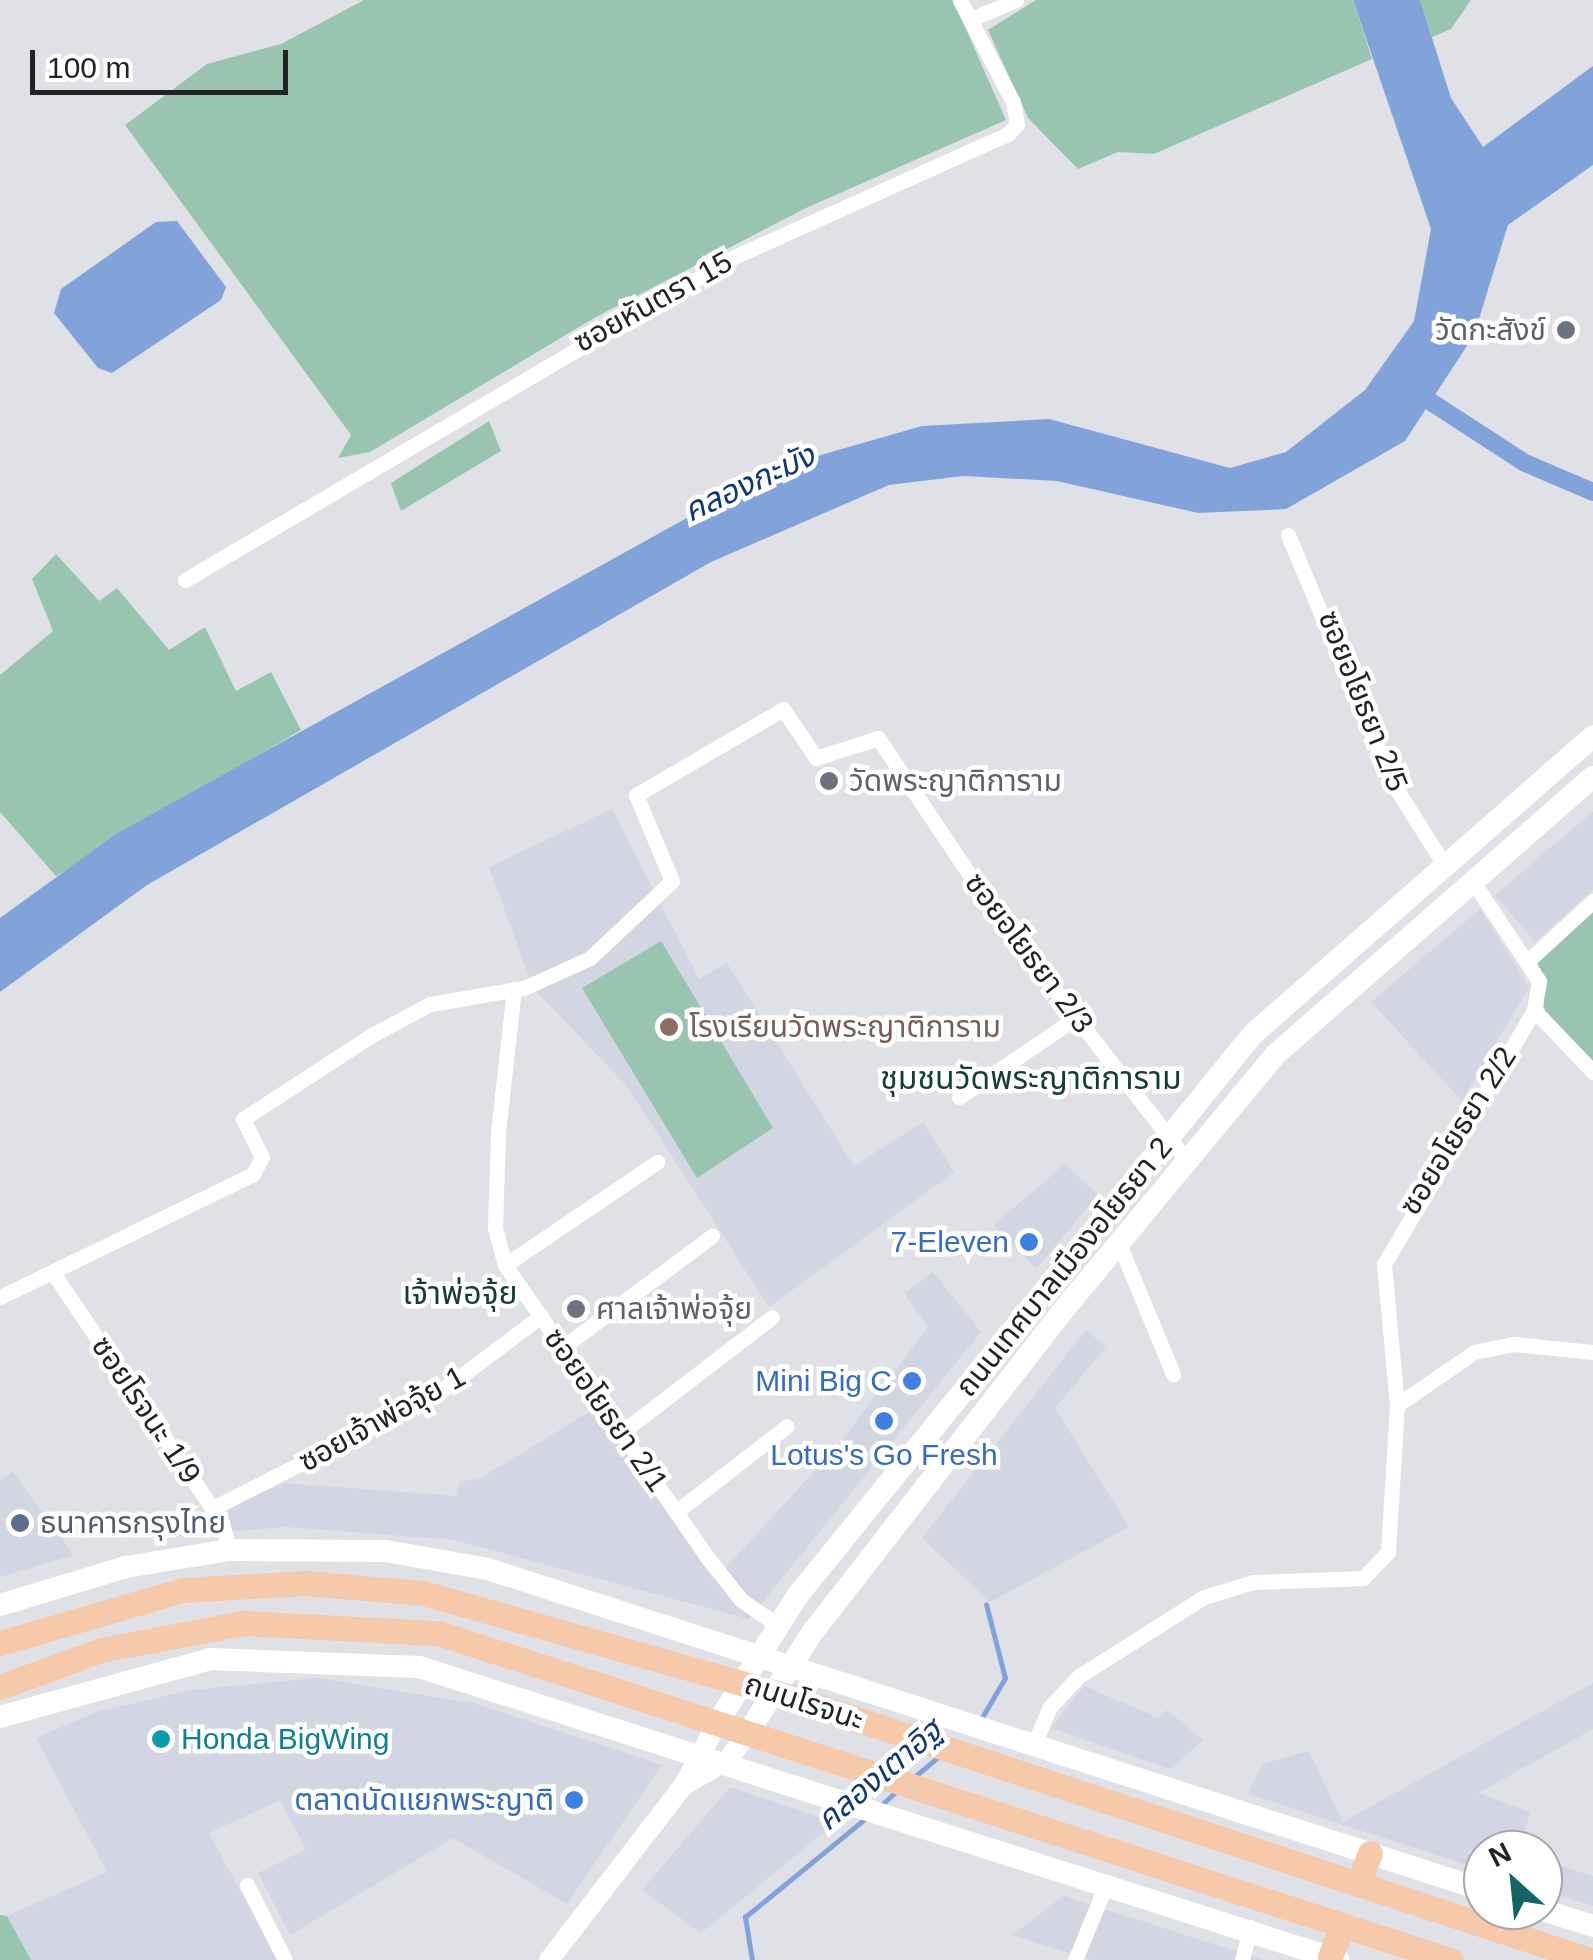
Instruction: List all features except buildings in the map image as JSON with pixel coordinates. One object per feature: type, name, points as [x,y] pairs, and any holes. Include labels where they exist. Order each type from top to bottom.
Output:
[{"type":"main road","name":"ถนนเทศบาลเมืองอโยธยา 2","points":[[718,1722],[776,1624],[1169,1138],[1301,984],[1593,736]]},
{"type":"main road","name":"ถนนเทศบาลเมืองอโยธยา 2","points":[[749,1731],[777,1693],[793,1662],[1120,1246],[1319,1010],[1593,777]]},
{"type":"main road","name":"ถนนโรจนะ","points":[[0,1605],[126,1567],[229,1550],[450,1562],[761,1650],[955,1718],[1463,1883]]},
{"type":"main road","name":"ถนนโรจนะ","points":[[0,1643],[183,1590],[340,1584],[526,1617],[743,1682],[1590,1960]]},
{"type":"main road","name":"ถนนโรจนะ","points":[[0,1688],[162,1634],[365,1622],[505,1650],[1450,1960]]},
{"type":"main road","points":[[0,1717],[210,1659],[330,1658],[502,1686],[1250,1927],[1334,1959],[1342,1925]]},
{"type":"main road","points":[[1358,1884],[1370,1853]]},
{"type":"main road","points":[[1563,1916],[1593,1926]]},
{"type":"street","name":"ซอยหันตรา 15","points":[[185,580],[734,257],[1008,134],[1018,116],[960,0]]},
{"type":"street","points":[[972,19],[1016,0]]},
{"type":"street","name":"ซอยอโยธยา 2/5","points":[[1288,536],[1330,618],[1392,782],[1443,863]]},
{"type":"street","name":"ซอยอโยธยา 2/3","points":[[514,989],[590,958],[672,881],[636,795],[783,709],[816,758],[878,738],[1078,1017],[1188,1162]]},
{"type":"street","points":[[1472,880],[1530,959],[1539,981],[1534,1010],[1593,1072]]},
{"type":"street","points":[[1530,959],[1593,901]]},
{"type":"street","points":[[0,1297],[253,1174],[262,1157],[242,1119],[372,1036],[430,1004],[514,989]]},
{"type":"street","name":"ซอยอโยธยา 2/1","points":[[514,989],[498,1132],[495,1228],[505,1264],[740,1600],[776,1624]]},
{"type":"street","name":"ซอยอโยธยา 2/2","points":[[1034,1744],[1049,1708],[1079,1676],[1204,1598],[1266,1580],[1349,1580],[1380,1566],[1392,1521],[1397,1405],[1384,1264],[1397,1229],[1534,1010]]},
{"type":"street","points":[[959,1097],[1078,1017]]},
{"type":"street","points":[[505,1264],[657,1162]]},
{"type":"street","points":[[563,1347],[712,1236]]},
{"type":"street","points":[[1120,1246],[1173,1374]]},
{"type":"street","name":"ซอยโรจนะ 1/9","points":[[53,1273],[213,1508],[229,1550]]},
{"type":"street","name":"ซอยเจ้าพ่อจุ้ย 1","points":[[213,1508],[434,1396],[541,1316]]},
{"type":"street","points":[[622,1432],[772,1316]]},
{"type":"street","points":[[1397,1405],[1474,1352],[1514,1344],[1593,1352]]},
{"type":"street","points":[[676,1512],[787,1426]]},
{"type":"street","points":[[549,1960],[684,1785],[698,1752],[718,1722]]},
{"type":"street","points":[[684,1785],[728,1760],[749,1731]]},
{"type":"street","points":[[1075,1960],[1107,1882]]},
{"type":"street","points":[[247,1885],[285,1960]]},
{"type":"street","points":[[1242,1960],[1250,1927]]},
{"type":"shaded area","name":"โรงเรียนวัดพระญาติการาม","points":[[612,809],[699,979],[727,963],[854,1166],[923,1122],[954,1172],[769,1307],[626,1085],[533,988],[489,867]]},
{"type":"shaded area","points":[[1593,811],[1593,890],[1535,942],[1495,895]]},
{"type":"shaded area","points":[[1480,909],[1529,987],[1462,1101],[1371,1002]]},
{"type":"shaded area","points":[[1065,1164],[1098,1195],[1036,1269],[994,1225]]},
{"type":"shaded area","points":[[933,1272],[981,1332],[749,1619],[454,1540],[287,1527],[226,1532],[221,1510],[285,1483],[457,1496],[460,1481],[479,1479],[596,1408],[714,1581],[840,1443],[928,1327],[904,1293]]},
{"type":"shaded area","points":[[1086,1330],[1106,1347],[1055,1408],[1129,1527],[990,1602],[922,1538]]},
{"type":"shaded area","points":[[13,1472],[74,1555],[0,1577],[0,1480]]},
{"type":"shaded area","points":[[318,1678],[474,1703],[662,1765],[567,1904],[453,1838],[290,1935],[258,1873],[306,1849],[280,1800],[209,1833],[278,1960],[31,1960],[7,1916],[107,1872],[36,1738],[96,1712],[191,1690]]},
{"type":"shaded area","points":[[1593,1683],[1593,1729],[1478,1793],[1530,1812],[1525,1830],[1463,1830],[1463,1864],[1248,1794],[1262,1764],[1309,1751],[1343,1822]]},
{"type":"shaded area","points":[[1084,1686],[1158,1718],[1167,1710],[1203,1740],[1171,1769],[1051,1728]]},
{"type":"shaded area","points":[[730,1787],[835,1823],[701,1933],[642,1890]]},
{"type":"shaded area","points":[[1563,1866],[1593,1876],[1593,1906],[1563,1896]]},
{"type":"shaded area","points":[[1063,1896],[1264,1960],[1091,1960],[1013,1935]]},
{"type":"green space","points":[[364,0],[953,0],[1006,120],[806,208],[594,318],[370,452],[338,458],[351,435],[125,125],[207,64],[281,44]]},
{"type":"green space","points":[[1036,0],[1353,0],[1372,59],[1154,154],[1118,152],[1078,169],[1028,118],[988,30]]},
{"type":"green space","points":[[1420,0],[1471,0],[1451,29],[1432,37]]},
{"type":"green space","points":[[489,421],[501,451],[401,511],[391,483]]},
{"type":"green space","points":[[56,554],[99,601],[117,588],[169,650],[205,627],[236,691],[271,672],[301,730],[56,876],[0,812],[0,675],[53,631],[32,579]]},
{"type":"green space","points":[[1593,908],[1593,1061],[1545,1012],[1537,958]]},
{"type":"green space","points":[[661,941],[773,1128],[697,1178],[582,988]]},
{"type":"green space","points":[[0,1915],[7,1916],[31,1960],[0,1960]]},
{"type":"water","points":[[1353,0],[1420,0],[1451,98],[1483,147],[1593,66],[1593,165],[1508,225],[1474,335],[1405,441],[1286,509],[1198,513],[1057,481],[963,476],[889,485],[711,562],[147,885],[0,992],[0,918],[116,834],[779,467],[922,426],[1049,419],[1230,468],[1286,452],[1365,390],[1414,321],[1431,229]]},
{"type":"water","points":[[177,221],[226,287],[221,300],[112,373],[98,368],[54,313],[61,289],[156,222]]},
{"type":"waterway","points":[[1411,389],[1525,463],[1593,492]]},
{"type":"waterway","name":"คลองเตาอิฐ","points":[[981,1719],[1005,1678],[986,1604]]},
{"type":"waterway","name":"คลองเตาอิฐ","points":[[913,1778],[939,1756]]},
{"type":"waterway","name":"คลองเตาอิฐ","points":[[879,1807],[897,1791]]},
{"type":"waterway","name":"คลองเตาอิฐ","points":[[752,1960],[745,1917],[867,1817]]},
{"type":"place","name":"วัดกะสังข์","points":[[1566,330]]},
{"type":"place","name":"วัดพระญาติการาม","points":[[829,781]]},
{"type":"place","name":"โรงเรียนวัดพระญาติการาม","points":[[669,1027]]},
{"type":"place","name":"7-Eleven","points":[[1029,1242]]},
{"type":"place","name":"ศาลเจ้าพ่อจุ้ย","points":[[576,1309]]},
{"type":"place","name":"Mini Big C","points":[[912,1381]]},
{"type":"place","name":"Lotus's Go Fresh","points":[[884,1421]]},
{"type":"place","name":"ธนาคารกรุงไทย","points":[[20,1523]]},
{"type":"place","name":"Honda BigWing","points":[[161,1739]]},
{"type":"place","name":"ตลาดนัดแยกพระญาติ","points":[[574,1800]]},
{"type":"district","name":"ชุมชนวัดพระญาติการาม","points":[[1031,1078]]},
{"type":"district","name":"เจ้าพ่อจุ้ย","points":[[460,1293]]},
{"type":"water label","name":"คลองกะมัง","points":[[749,483]]}]
